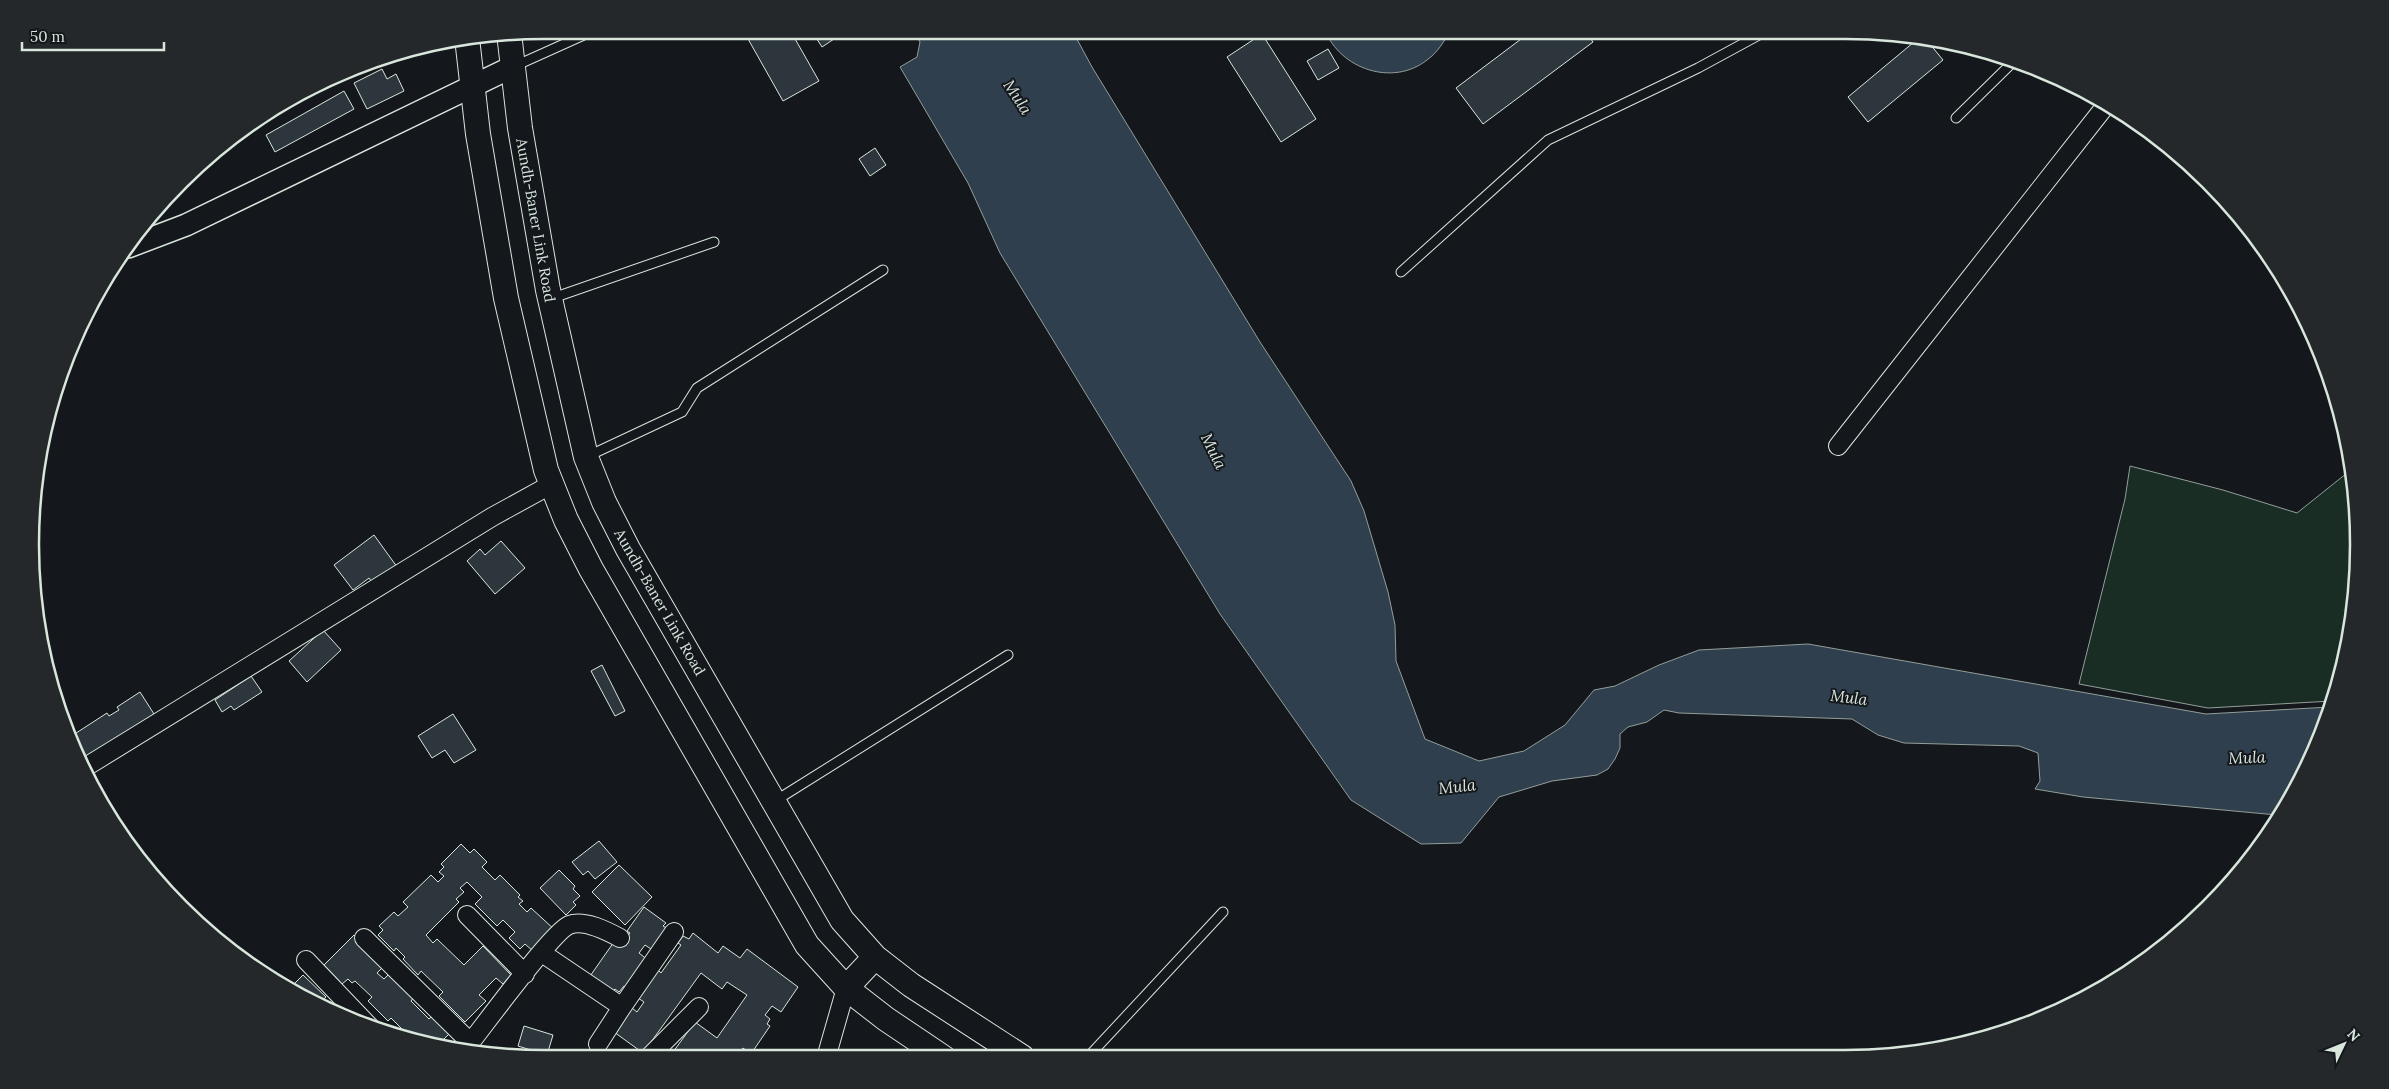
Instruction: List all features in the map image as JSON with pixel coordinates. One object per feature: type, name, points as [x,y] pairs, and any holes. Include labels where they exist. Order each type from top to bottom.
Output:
[{"type":"main road","name":"Aundh-Baner Link Road","points":[[510,40],[520,128],[550,299],[586,457],[604,502],[628,549],[842,920],[875,957],[911,985],[1010,1050]]},
{"type":"main road","points":[[468,45],[478,134],[506,298],[546,470],[566,520],[591,569],[802,936],[846,988],[886,1019],[932,1050]]},
{"type":"main road","points":[[846,988],[875,957]]},
{"type":"street","points":[[139,243],[186,225],[512,67]]},
{"type":"street","points":[[1838,446],[2102,110]]},
{"type":"street","points":[[89,765],[492,517],[552,484]]},
{"type":"street","points":[[467,914],[525,974]]},
{"type":"street","points":[[470,1045],[542,953],[559,933],[570,925],[591,926],[606,930],[620,938]]},
{"type":"street","points":[[598,1044],[674,932]]},
{"type":"street","points":[[364,938],[465,1044]]},
{"type":"street","points":[[542,953],[622,1008]]},
{"type":"street","points":[[306,960],[359,1015]]},
{"type":"street","points":[[828,1050],[846,988]]},
{"type":"street","points":[[659,1050],[699,1007]]},
{"type":"lane","points":[[512,67],[575,39]]},
{"type":"lane","points":[[1401,272],[1548,140],[1698,68],[1751,39]]},
{"type":"lane","points":[[1956,118],[2008,66]]},
{"type":"lane","points":[[550,299],[714,242]]},
{"type":"lane","points":[[586,457],[682,412],[697,388],[883,270]]},
{"type":"lane","points":[[774,801],[1008,655]]},
{"type":"lane","points":[[1095,1050],[1223,912]]},
{"type":"green space","points":[[2130,466],[2223,490],[2297,513],[2345,474],[2350,544],[2346,611],[2341,643],[2325,701],[2208,708],[2079,684],[2125,499]]},
{"type":"water","name":"Mula","points":[[918,39],[1077,39],[1092,67],[1260,342],[1351,481],[1364,511],[1388,592],[1395,625],[1396,661],[1425,739],[1479,761],[1524,751],[1565,725],[1594,690],[1615,686],[1659,665],[1699,650],[1808,644],[2206,714],[2323,707],[2312,738],[2298,768],[2271,814],[2083,797],[2035,789],[2040,781],[2038,753],[2019,746],[1904,743],[1878,735],[1852,719],[1679,713],[1664,710],[1647,722],[1628,727],[1620,734],[1620,748],[1608,769],[1597,775],[1552,781],[1499,797],[1461,843],[1421,844],[1351,800],[1220,614],[1000,253],[968,183],[900,67],[917,57],[920,42]]},
{"type":"water","points":[[1330,39],[1445,39],[1434,54],[1413,68],[1399,72],[1384,73],[1369,70],[1355,64],[1342,55]]},
{"type":"building","points":[[748,39],[795,39],[819,81],[783,101]]},
{"type":"building","points":[[817,39],[834,39],[822,47]]},
{"type":"building","points":[[1254,39],[1265,39],[1316,119],[1281,142],[1227,57]]},
{"type":"building","points":[[1521,39],[1591,39],[1593,42],[1483,124],[1456,88]]},
{"type":"building","points":[[1913,43],[1932,46],[1943,60],[1868,122],[1848,97]]},
{"type":"building","points":[[1328,49],[1339,68],[1318,80],[1307,61]]},
{"type":"building","points":[[382,69],[387,79],[396,74],[404,91],[367,109],[354,83]]},
{"type":"building","points":[[344,91],[354,109],[275,152],[266,135]]},
{"type":"building","points":[[875,148],[886,165],[870,176],[859,159]]},
{"type":"building","points":[[374,535],[400,571],[376,588],[369,578],[353,590],[334,565]]},
{"type":"building","points":[[501,541],[525,568],[495,594],[467,561],[480,549],[485,555]]},
{"type":"building","points":[[323,630],[341,650],[307,682],[289,661]]},
{"type":"building","points":[[602,665],[625,711],[615,716],[591,671]]},
{"type":"building","points":[[251,676],[262,692],[234,710],[231,706],[222,712],[215,700]]},
{"type":"building","points":[[140,692],[154,714],[86,757],[75,733],[107,713],[109,716],[119,710],[117,707]]},
{"type":"building","points":[[453,714],[476,750],[454,763],[445,750],[432,758],[418,736]]},
{"type":"building","points":[[599,841],[617,862],[595,879],[588,871],[583,875],[572,862]]},
{"type":"building","points":[[461,844],[470,853],[474,849],[487,862],[482,867],[495,880],[500,875],[520,895],[518,897],[523,901],[519,904],[527,912],[531,908],[556,931],[534,952],[525,944],[520,949],[509,938],[515,932],[503,920],[497,926],[475,904],[482,897],[467,882],[460,888],[464,892],[456,899],[459,902],[426,935],[433,943],[437,939],[464,965],[483,946],[511,975],[503,984],[496,978],[479,995],[486,1001],[465,1022],[439,996],[443,992],[421,971],[418,975],[403,959],[405,957],[396,948],[394,951],[378,935],[383,930],[379,926],[394,912],[398,916],[408,907],[403,902],[431,875],[438,882],[444,876],[439,872],[444,867],[441,864]]},
{"type":"building","points":[[619,865],[652,897],[625,925],[592,892]]},
{"type":"building","points":[[559,870],[575,886],[573,889],[580,896],[573,902],[576,905],[566,915],[540,888]]},
{"type":"building","points":[[644,907],[666,923],[663,926],[670,930],[654,951],[645,945],[639,953],[649,961],[628,989],[624,986],[619,992],[615,989],[609,995],[588,979],[616,939],[622,943],[630,933],[627,931]]},
{"type":"building","points":[[693,933],[718,953],[723,946],[740,958],[747,949],[798,987],[781,1012],[772,1006],[765,1015],[770,1019],[767,1024],[770,1026],[754,1050],[743,1048],[742,1050],[674,1050],[695,1022],[717,1038],[747,995],[727,982],[722,989],[701,973],[645,1050],[639,1050],[614,1032],[632,1008],[637,1012],[644,1002],[638,998],[658,970],[661,973],[681,945],[678,943],[683,936],[689,939]]},
{"type":"building","points":[[354,935],[385,965],[377,973],[384,979],[391,972],[415,996],[411,1001],[429,1019],[434,1014],[451,1032],[443,1040],[402,1029],[391,1018],[388,1021],[368,1001],[372,997],[355,981],[352,983],[348,979],[342,984],[324,965]]},
{"type":"building","points":[[303,975],[326,997],[323,999],[295,983]]},
{"type":"building","points":[[524,1026],[553,1035],[548,1050],[529,1050],[518,1046]]}]
